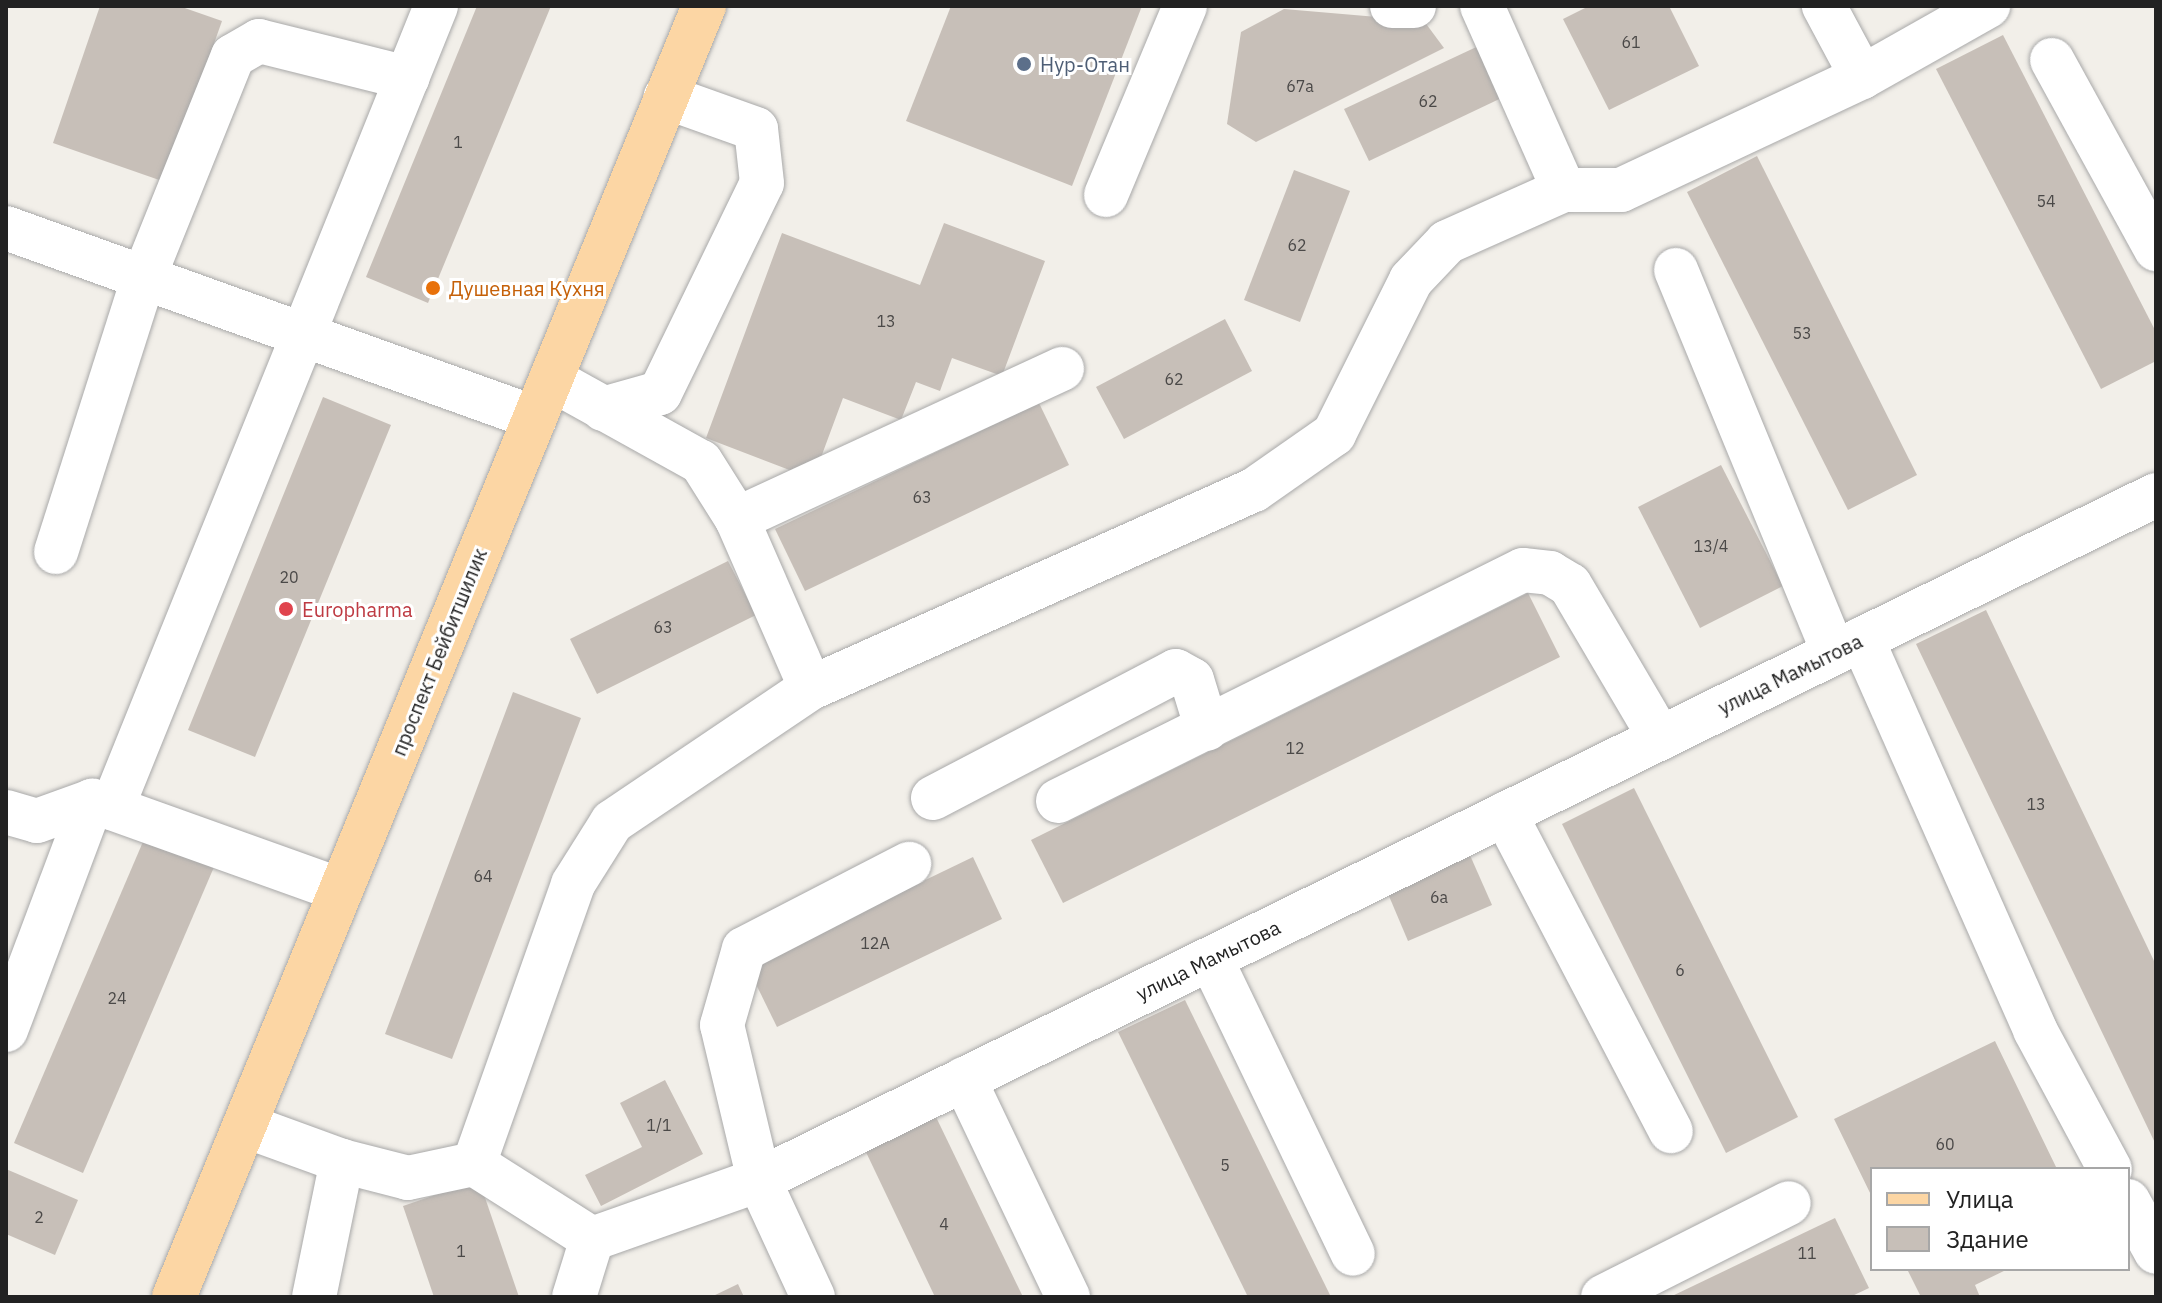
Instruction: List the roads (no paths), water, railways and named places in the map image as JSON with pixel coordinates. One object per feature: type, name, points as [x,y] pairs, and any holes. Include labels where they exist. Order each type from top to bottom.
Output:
[{"type":"main road","name":"проспект Бейбитшилик","points":[[174,1297],[704,6]]},
{"type":"street","points":[[6,1030],[303,334],[436,6]]},
{"type":"street","points":[[1106,195],[1185,6]]},
{"type":"street","points":[[1392,6],[1414,6]]},
{"type":"street","points":[[1482,6],[1564,190]]},
{"type":"street","points":[[1824,6],[1862,77]]},
{"type":"street","points":[[474,1164],[573,884],[612,822],[811,688],[1254,490],[1334,434],[1411,280],[1447,242],[1564,190],[1621,190],[1862,77],[1988,6]]},
{"type":"street","points":[[56,552],[144,277],[233,56],[259,41],[407,78]]},
{"type":"street","points":[[2052,60],[2156,249]]},
{"type":"street","points":[[603,409],[660,393],[762,183],[756,129],[666,97]]},
{"type":"street","points":[[6,228],[303,334],[543,398],[603,409],[701,462],[737,519],[811,688]]},
{"type":"street","points":[[1676,270],[1848,646],[2035,1030],[2109,1167]]},
{"type":"street","points":[[737,519],[1062,369]]},
{"type":"street","name":"улица Мамытова","points":[[592,1239],[759,1180],[2156,495]]},
{"type":"street","points":[[1058,801],[1523,570],[1550,573],[1570,585],[1660,738]]},
{"type":"street","points":[[933,798],[1176,671],[1192,680],[1207,729]]},
{"type":"street","points":[[6,812],[37,821],[102,804],[341,890]]},
{"type":"street","points":[[1505,814],[1671,1131]]},
{"type":"street","points":[[813,1297],[759,1180],[722,1025],[744,949],[909,864]]},
{"type":"street","points":[[1211,959],[1353,1254]]},
{"type":"street","points":[[964,1079],[1068,1297]]},
{"type":"street","points":[[246,1126],[342,1161],[408,1178],[474,1164],[592,1239],[574,1297]]},
{"type":"street","points":[[314,1297],[342,1161]]},
{"type":"street","points":[[1603,1297],[1789,1203]]},
{"type":"street","points":[[2130,1205],[2156,1252]]},
{"type":"place","name":"Нур-Отан","points":[[1024,64]]},
{"type":"place","name":"Душевная Кухня","points":[[433,288]]},
{"type":"place","name":"Europharma","points":[[286,609]]}]
